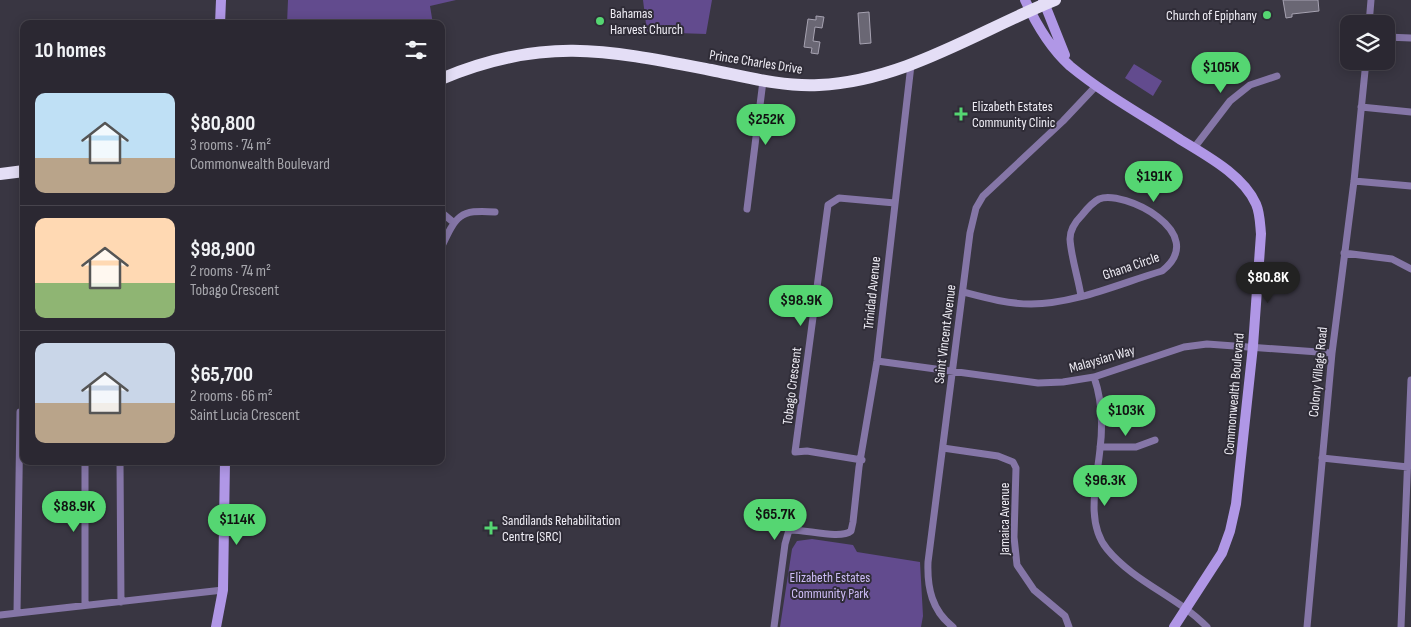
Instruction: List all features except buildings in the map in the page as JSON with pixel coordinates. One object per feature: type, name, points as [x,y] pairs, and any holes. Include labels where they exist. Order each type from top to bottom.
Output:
[{"type":"highway","name":"Prince Charles Drive","points":[[445,77],[465,69],[513,55],[579,50],[606,51],[646,57],[763,81],[818,85],[864,78],[911,65],[1031,12],[1048,1]]},
{"type":"highway","points":[[0,174],[20,172]]},
{"type":"street","points":[[220,20],[221,0]]},
{"type":"street","name":"Commonwealth Boulevard","points":[[1025,0],[1043,34],[1068,64],[1096,86],[1214,160],[1240,182],[1256,204],[1260,216],[1261,234],[1253,346],[1240,477],[1230,531],[1222,553],[1174,627]]},
{"type":"street","points":[[1370,15],[1371,0]]},
{"type":"street","points":[[1048,1],[1068,64]]},
{"type":"street","points":[[1395,38],[1411,38]]},
{"type":"street","name":"Trinidad Avenue","points":[[774,627],[785,544],[789,530],[803,529],[844,534],[850,531],[853,522],[877,360],[911,65]]},
{"type":"street","name":"Colony Village Road","points":[[1307,627],[1332,353],[1354,181],[1365,70]]},
{"type":"street","points":[[1194,148],[1230,101],[1250,85],[1277,76]]},
{"type":"street","points":[[747,209],[763,81]]},
{"type":"street","name":"Saint Vincent Avenue","points":[[953,627],[944,620],[934,607],[928,576],[970,233],[976,208],[983,196],[1064,121],[1096,86]]},
{"type":"street","points":[[1361,107],[1411,112]]},
{"type":"street","points":[[1354,181],[1411,186]]},
{"type":"street","name":"Ghana Circle","points":[[963,292],[1007,302],[1031,304],[1048,303],[1081,296],[1162,271],[1172,263],[1177,250],[1178,241],[1173,231],[1161,220],[1124,199],[1109,197],[1098,200],[1075,223],[1070,237],[1081,296]]},
{"type":"street","name":"Tobago Crescent","points":[[862,460],[807,451],[795,452],[828,205],[840,198],[895,203]]},
{"type":"street","points":[[445,239],[453,222],[468,212],[495,212]]},
{"type":"street","points":[[445,215],[453,222]]},
{"type":"street","points":[[1344,253],[1392,259],[1411,269]]},
{"type":"street","name":"Malaysian Way","points":[[877,360],[1038,383],[1063,382],[1094,377],[1184,347],[1207,344],[1332,353]]},
{"type":"street","points":[[1094,377],[1101,405],[1100,447],[1094,505],[1097,526],[1102,542],[1127,568],[1207,627]]},
{"type":"street","points":[[1401,627],[1411,380]]},
{"type":"street","points":[[17,613],[20,412]]},
{"type":"street","points":[[1100,447],[1136,447],[1155,440]]},
{"type":"street","name":"Jamaica Avenue","points":[[943,448],[1006,458],[1013,462],[1016,468],[1014,537],[1017,565],[1034,590],[1065,616],[1069,627]]},
{"type":"street","points":[[1322,458],[1408,467]]},
{"type":"street","points":[[85,465],[85,605]]},
{"type":"street","points":[[120,465],[122,602]]},
{"type":"street","points":[[216,627],[223,590],[225,465]]},
{"type":"street","points":[[0,615],[223,590]]},
{"type":"green space","points":[[288,0],[456,0],[430,6],[432,20],[287,20]]},
{"type":"green space","points":[[643,0],[712,0],[706,34],[647,32]]},
{"type":"green space","points":[[1134,64],[1162,81],[1153,96],[1125,78]]},
{"type":"green space","name":"Elizabeth Estates Community Park","points":[[812,539],[853,545],[857,552],[920,562],[923,616],[921,627],[780,627],[792,549],[797,541]]},
{"type":"place","name":"Church of Epiphany","points":[[1267,15]]},
{"type":"place","name":"Bahamas Harvest Church","points":[[600,21]]},
{"type":"place","name":"Elizabeth Estates Community Clinic","points":[[961,114]]},
{"type":"place","name":"Sandilands Rehabilitation Centre (SRC)","points":[[491,528]]}]
